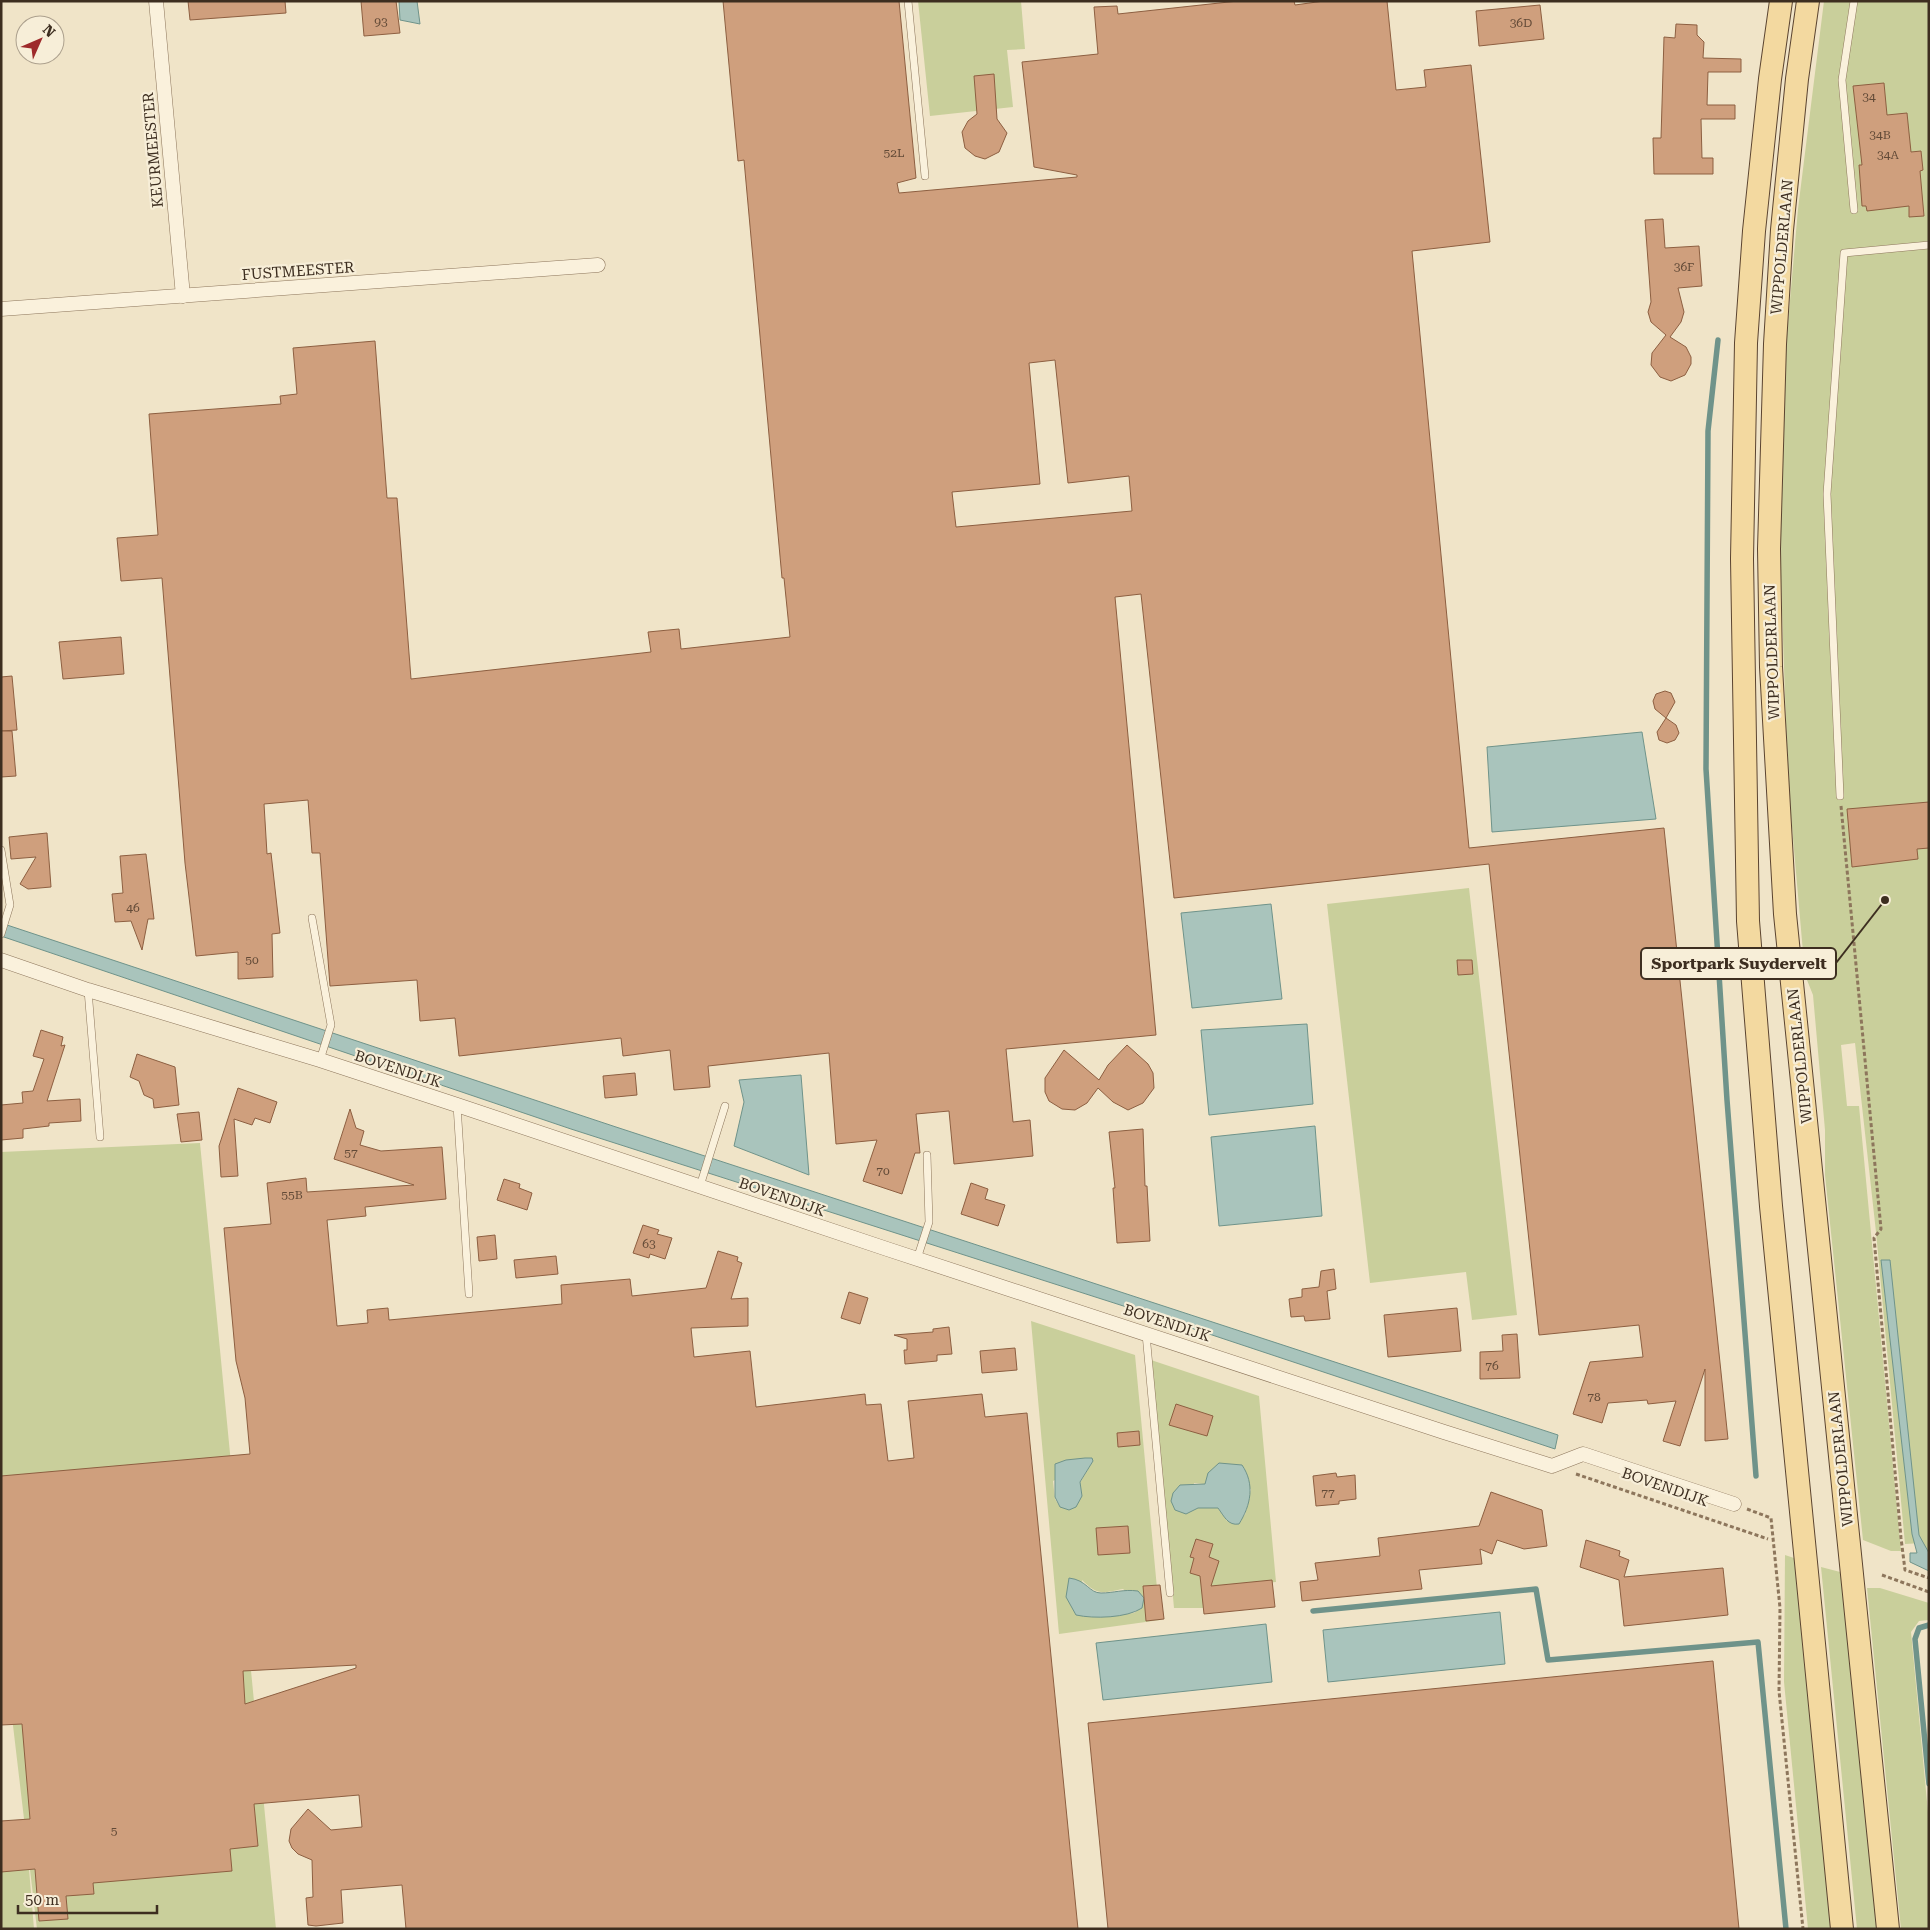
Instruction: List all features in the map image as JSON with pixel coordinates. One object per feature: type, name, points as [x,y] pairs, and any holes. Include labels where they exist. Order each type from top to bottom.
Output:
[{"type":"main road","name":"WIPPOLDERLAAN","points":[[1781,1],[1754,231],[1746,343],[1742,569],[1748,921],[1771,1206],[1842,1929]]},
{"type":"main road","name":"WIPPOLDERLAAN","points":[[1808,1],[1797,79],[1783,221],[1775,344],[1769,549],[1771,667],[1785,914],[1888,1929]]},
{"type":"street","name":"KEURMEESTER","points":[[156,1],[183,296]]},
{"type":"street","name":"FUSTMEESTER","points":[[1,308],[598,265]]},
{"type":"street","name":"BOVENDIJK","points":[[1,960],[88,990],[322,1056],[457,1105],[919,1253],[1146,1333],[1552,1466],[1583,1454],[1734,1504]]},
{"type":"lane","points":[[908,1],[925,176]]},
{"type":"lane","points":[[1854,1],[1842,80],[1854,210]]},
{"type":"lane","points":[[1840,796],[1826,494],[1844,253],[1929,245]]},
{"type":"lane","points":[[1,850],[10,905],[7,920],[1,934]]},
{"type":"lane","points":[[312,918],[331,1025],[322,1056]]},
{"type":"lane","points":[[88,990],[100,1137]]},
{"type":"lane","points":[[457,1105],[469,1294]]},
{"type":"lane","points":[[702,1182],[725,1106]]},
{"type":"lane","points":[[919,1253],[929,1222],[927,1155]]},
{"type":"lane","points":[[1146,1333],[1170,1592]]},
{"type":"path","points":[[1840,796],[1881,1230],[1874,1238],[1901,1538],[1905,1570],[1929,1578]]},
{"type":"path","name":"BOVENDIJK","points":[[1552,1466],[1768,1539]]},
{"type":"path","points":[[1734,1504],[1771,1518],[1780,1608],[1779,1691],[1803,1929]]},
{"type":"path","points":[[1882,1575],[1929,1592]]},
{"type":"green space","points":[[918,1],[1021,1],[1025,49],[1007,50],[1013,107],[930,116]]},
{"type":"green space","points":[[1824,1],[1929,1],[1929,1553],[1923,1543],[1905,1544],[1876,1232],[1855,1043],[1841,1045],[1847,1106],[1859,1106],[1901,1551],[1891,1551],[1863,1540],[1825,1175],[1825,1130],[1813,995],[1805,975],[1788,781],[1779,524],[1786,346],[1798,209]]},
{"type":"green space","points":[[1469,888],[1517,1315],[1472,1320],[1466,1272],[1370,1283],[1327,904]]},
{"type":"green space","points":[[200,1143],[276,1929],[37,1929],[12,1717],[1,1717],[1,1152]]},
{"type":"green space","points":[[1031,1321],[1135,1355],[1160,1620],[1059,1634]],"holes":[[[1093,1461],[1080,1483],[1082,1496],[1060,1507],[1055,1499],[1053,1481]],[[1082,1580],[1096,1591],[1110,1592],[1123,1589],[1142,1607],[1134,1613],[1086,1617]]]},
{"type":"green space","points":[[1151,1360],[1259,1396],[1276,1582],[1211,1587],[1203,1608],[1174,1608]],"holes":[[[1194,1483],[1251,1489],[1245,1515],[1227,1521],[1218,1508],[1198,1508],[1189,1511]]]},
{"type":"green space","points":[[1785,1555],[1794,1558],[1831,1929],[1808,1929],[1784,1682]]},
{"type":"green space","points":[[1821,1567],[1844,1573],[1879,1929],[1857,1929]]},
{"type":"green space","points":[[1867,1588],[1880,1588],[1929,1603],[1929,1620],[1919,1621],[1911,1632],[1929,1823],[1929,1929],[1901,1929]]},
{"type":"green space","points":[[29,1869],[34,1929],[1,1929],[1,1871]]},
{"type":"water","points":[[399,1],[417,1],[420,24],[400,20]]},
{"type":"water","points":[[1642,732],[1656,819],[1492,832],[1487,747]]},
{"type":"water","points":[[1271,904],[1282,999],[1192,1008],[1181,913]]},
{"type":"water","points":[[1,923],[616,1127],[1558,1435],[1555,1449],[1164,1319],[571,1129],[1,936]]},
{"type":"water","points":[[1307,1024],[1313,1104],[1209,1115],[1201,1030]]},
{"type":"water","points":[[801,1075],[809,1175],[734,1146],[744,1102],[739,1080]]},
{"type":"water","points":[[1315,1126],[1322,1216],[1219,1226],[1211,1137]]},
{"type":"water","points":[[1881,1260],[1890,1260],[1919,1535],[1929,1553],[1929,1571],[1910,1562],[1910,1553],[1917,1553],[1912,1534]]},
{"type":"water","points":[[1092,1458],[1093,1461],[1080,1482],[1082,1496],[1076,1507],[1069,1510],[1060,1507],[1055,1497],[1055,1464],[1066,1460]]},
{"type":"water","points":[[1219,1463],[1242,1465],[1249,1480],[1249,1502],[1239,1524],[1229,1522],[1218,1508],[1198,1508],[1186,1514],[1175,1510],[1171,1501],[1173,1493],[1180,1485],[1205,1484],[1208,1473]]},
{"type":"water","points":[[1069,1578],[1080,1581],[1093,1591],[1101,1593],[1128,1590],[1138,1591],[1144,1598],[1142,1608],[1128,1614],[1110,1617],[1076,1615],[1066,1597]]},
{"type":"water","points":[[1500,1612],[1505,1664],[1328,1682],[1323,1630]]},
{"type":"water","points":[[1266,1624],[1272,1682],[1103,1700],[1096,1643]]},
{"type":"building","points":[[188,1],[285,1],[286,13],[190,20]]},
{"type":"building","points":[[361,1],[396,1],[400,33],[364,36]]},
{"type":"building","points":[[723,1],[899,1],[916,178],[897,183],[899,193],[1077,177],[1077,175],[1034,167],[1022,62],[1098,54],[1094,7],[1117,6],[1118,14],[1238,1],[1294,1],[1295,5],[1324,1],[1387,1],[1396,90],[1426,87],[1424,70],[1471,65],[1490,242],[1412,251],[1469,848],[1664,828],[1728,1439],[1705,1441],[1705,1369],[1680,1446],[1663,1441],[1676,1401],[1648,1404],[1647,1400],[1608,1403],[1602,1423],[1573,1414],[1590,1362],[1643,1357],[1639,1325],[1539,1335],[1489,864],[1174,898],[1141,594],[1115,597],[1156,1035],[1006,1049],[1013,1122],[1030,1120],[1033,1156],[954,1164],[949,1111],[916,1114],[920,1153],[915,1153],[902,1194],[863,1181],[877,1140],[836,1144],[829,1053],[708,1066],[710,1087],[674,1090],[670,1050],[623,1056],[621,1038],[459,1056],[455,1018],[420,1021],[417,980],[330,986],[320,853],[312,853],[308,800],[264,804],[267,854],[271,853],[280,933],[272,934],[273,977],[238,979],[238,952],[196,956],[185,863],[162,578],[121,581],[117,538],[158,535],[149,414],[281,404],[280,396],[297,394],[293,348],[375,341],[387,498],[397,498],[411,679],[651,652],[648,632],[679,629],[681,649],[790,637],[784,578],[782,578],[744,160],[738,161]],"holes":[[[1055,360],[1068,483],[1129,476],[1132,511],[956,527],[952,492],[1040,484],[1029,363]]]},
{"type":"building","points":[[1540,5],[1544,39],[1479,46],[1476,11]]},
{"type":"building","points":[[1676,24],[1697,25],[1697,35],[1704,42],[1703,58],[1741,59],[1741,72],[1708,72],[1707,105],[1735,105],[1735,119],[1701,119],[1702,158],[1713,158],[1713,174],[1654,174],[1653,138],[1661,138],[1664,37],[1675,38]]},
{"type":"building","points":[[994,74],[997,119],[1007,133],[999,152],[985,159],[975,156],[965,148],[962,132],[968,121],[977,114],[974,76]]},
{"type":"building","points":[[1884,83],[1887,115],[1907,113],[1911,152],[1921,151],[1923,170],[1920,171],[1924,216],[1909,217],[1909,206],[1867,211],[1866,206],[1862,206],[1859,165],[1862,165],[1853,86]]},
{"type":"building","points":[[1663,219],[1665,248],[1699,246],[1702,286],[1678,288],[1684,312],[1681,322],[1670,337],[1686,347],[1691,357],[1691,364],[1685,375],[1671,381],[1660,377],[1651,365],[1652,353],[1666,335],[1651,322],[1648,312],[1651,302],[1645,220]]},
{"type":"building","points":[[121,637],[124,674],[63,679],[59,642]]},
{"type":"building","points":[[12,676],[17,730],[1,731],[1,677]]},
{"type":"building","points":[[1665,691],[1671,693],[1675,702],[1666,718],[1655,709],[1653,701],[1656,694]]},
{"type":"building","points":[[1666,718],[1676,725],[1679,733],[1675,740],[1667,743],[1659,740],[1657,732]]},
{"type":"building","points":[[1,731],[12,731],[16,776],[1,777]]},
{"type":"building","points":[[1929,802],[1929,848],[1917,849],[1918,859],[1852,867],[1847,809]]},
{"type":"building","points":[[47,833],[51,887],[28,889],[20,884],[36,857],[11,859],[9,837]]},
{"type":"building","points":[[146,854],[154,919],[148,919],[142,950],[131,921],[115,922],[112,894],[123,893],[120,856]]},
{"type":"building","points":[[1457,960],[1472,960],[1473,974],[1458,975]]},
{"type":"building","points":[[41,1030],[63,1037],[61,1046],[65,1045],[47,1101],[80,1099],[81,1121],[49,1123],[49,1126],[23,1129],[23,1138],[1,1140],[1,1105],[23,1103],[22,1092],[33,1091],[44,1059],[33,1056]]},
{"type":"building","points":[[1127,1045],[1148,1064],[1153,1073],[1154,1088],[1143,1103],[1128,1110],[1113,1102],[1098,1088],[1087,1103],[1075,1110],[1062,1109],[1049,1101],[1045,1092],[1045,1078],[1064,1050],[1099,1080],[1108,1065]]},
{"type":"building","points":[[137,1054],[175,1067],[179,1105],[154,1108],[153,1099],[144,1095],[139,1081],[130,1077]]},
{"type":"building","points":[[635,1073],[637,1095],[605,1098],[603,1076]]},
{"type":"building","points":[[238,1088],[277,1102],[270,1123],[255,1118],[252,1125],[234,1119],[238,1176],[221,1177],[219,1146]]},
{"type":"building","points":[[350,1109],[356,1128],[364,1131],[360,1145],[381,1151],[442,1147],[446,1199],[365,1207],[366,1216],[327,1220],[337,1326],[368,1323],[367,1310],[388,1308],[389,1320],[562,1304],[561,1285],[630,1279],[632,1296],[706,1288],[718,1251],[738,1257],[737,1261],[742,1263],[731,1299],[748,1298],[748,1326],[691,1328],[694,1357],[750,1351],[756,1407],[865,1394],[866,1405],[881,1404],[888,1461],[914,1458],[908,1401],[982,1394],[985,1417],[1027,1413],[1078,1929],[406,1929],[402,1885],[341,1890],[343,1923],[308,1925],[306,1898],[313,1897],[312,1860],[298,1854],[292,1848],[289,1841],[291,1829],[308,1809],[331,1830],[362,1827],[359,1795],[254,1804],[258,1846],[230,1849],[232,1871],[93,1883],[94,1894],[66,1896],[68,1919],[39,1921],[35,1869],[1,1872],[1,1821],[30,1819],[22,1724],[1,1725],[1,1476],[250,1454],[245,1398],[236,1361],[224,1228],[271,1224],[267,1183],[306,1178],[307,1192],[414,1185],[334,1159]],"holes":[[[356,1665],[356,1668],[245,1704],[243,1671]]]},
{"type":"building","points":[[199,1112],[202,1140],[181,1142],[177,1114]]},
{"type":"building","points":[[1143,1129],[1145,1186],[1147,1186],[1150,1241],[1117,1243],[1113,1188],[1115,1188],[1109,1132]]},
{"type":"building","points":[[504,1179],[520,1184],[519,1188],[532,1193],[527,1210],[497,1200]]},
{"type":"building","points":[[971,1183],[988,1189],[985,1199],[1005,1205],[998,1226],[961,1214]]},
{"type":"building","points":[[643,1225],[659,1230],[657,1234],[672,1238],[665,1259],[650,1254],[649,1258],[633,1253]]},
{"type":"building","points":[[495,1235],[497,1259],[479,1261],[477,1237]]},
{"type":"building","points":[[556,1256],[558,1274],[516,1278],[514,1260]]},
{"type":"building","points":[[1334,1269],[1336,1289],[1327,1291],[1330,1319],[1305,1321],[1304,1316],[1291,1317],[1289,1299],[1302,1297],[1302,1289],[1319,1287],[1321,1271]]},
{"type":"building","points":[[849,1292],[868,1298],[860,1324],[841,1318]]},
{"type":"building","points":[[1457,1308],[1461,1351],[1388,1357],[1384,1315]]},
{"type":"building","points":[[949,1327],[952,1354],[937,1355],[937,1361],[905,1364],[904,1350],[907,1350],[907,1339],[894,1335],[933,1332],[933,1329]]},
{"type":"building","points":[[1517,1334],[1520,1378],[1480,1379],[1480,1352],[1503,1351],[1502,1335]]},
{"type":"building","points":[[1015,1348],[1017,1370],[982,1373],[980,1351]]},
{"type":"building","points":[[1176,1404],[1213,1416],[1207,1436],[1169,1425]]},
{"type":"building","points":[[1139,1431],[1140,1445],[1118,1447],[1117,1433]]},
{"type":"building","points":[[1336,1473],[1337,1477],[1355,1475],[1356,1499],[1339,1501],[1339,1504],[1316,1506],[1313,1476]]},
{"type":"building","points":[[1491,1492],[1542,1510],[1547,1546],[1524,1549],[1497,1540],[1492,1554],[1480,1549],[1482,1564],[1419,1570],[1422,1589],[1302,1601],[1300,1582],[1318,1580],[1315,1563],[1380,1556],[1378,1538],[1479,1526]]},
{"type":"building","points":[[1128,1526],[1130,1553],[1098,1555],[1096,1528]]},
{"type":"building","points":[[1196,1539],[1213,1544],[1209,1557],[1219,1561],[1211,1586],[1272,1580],[1275,1607],[1204,1614],[1200,1576],[1190,1573],[1194,1558],[1190,1557]]},
{"type":"building","points":[[1586,1540],[1620,1551],[1619,1556],[1629,1560],[1624,1577],[1723,1568],[1728,1615],[1624,1626],[1619,1580],[1580,1567]]},
{"type":"building","points":[[1160,1585],[1164,1619],[1146,1621],[1143,1586]]},
{"type":"building","points":[[1713,1661],[1739,1929],[1108,1929],[1088,1723]]},
{"type":"waterway","points":[[1718,340],[1708,431],[1706,769],[1727,1100],[1756,1476]]},
{"type":"waterway","points":[[1313,1611],[1536,1589],[1548,1660],[1758,1642],[1786,1929]]},
{"type":"waterway","points":[[1929,1625],[1919,1628],[1915,1639],[1929,1784]]},
{"type":"place","name":"Sportpark Suydervelt","points":[[1885,900]]}]
